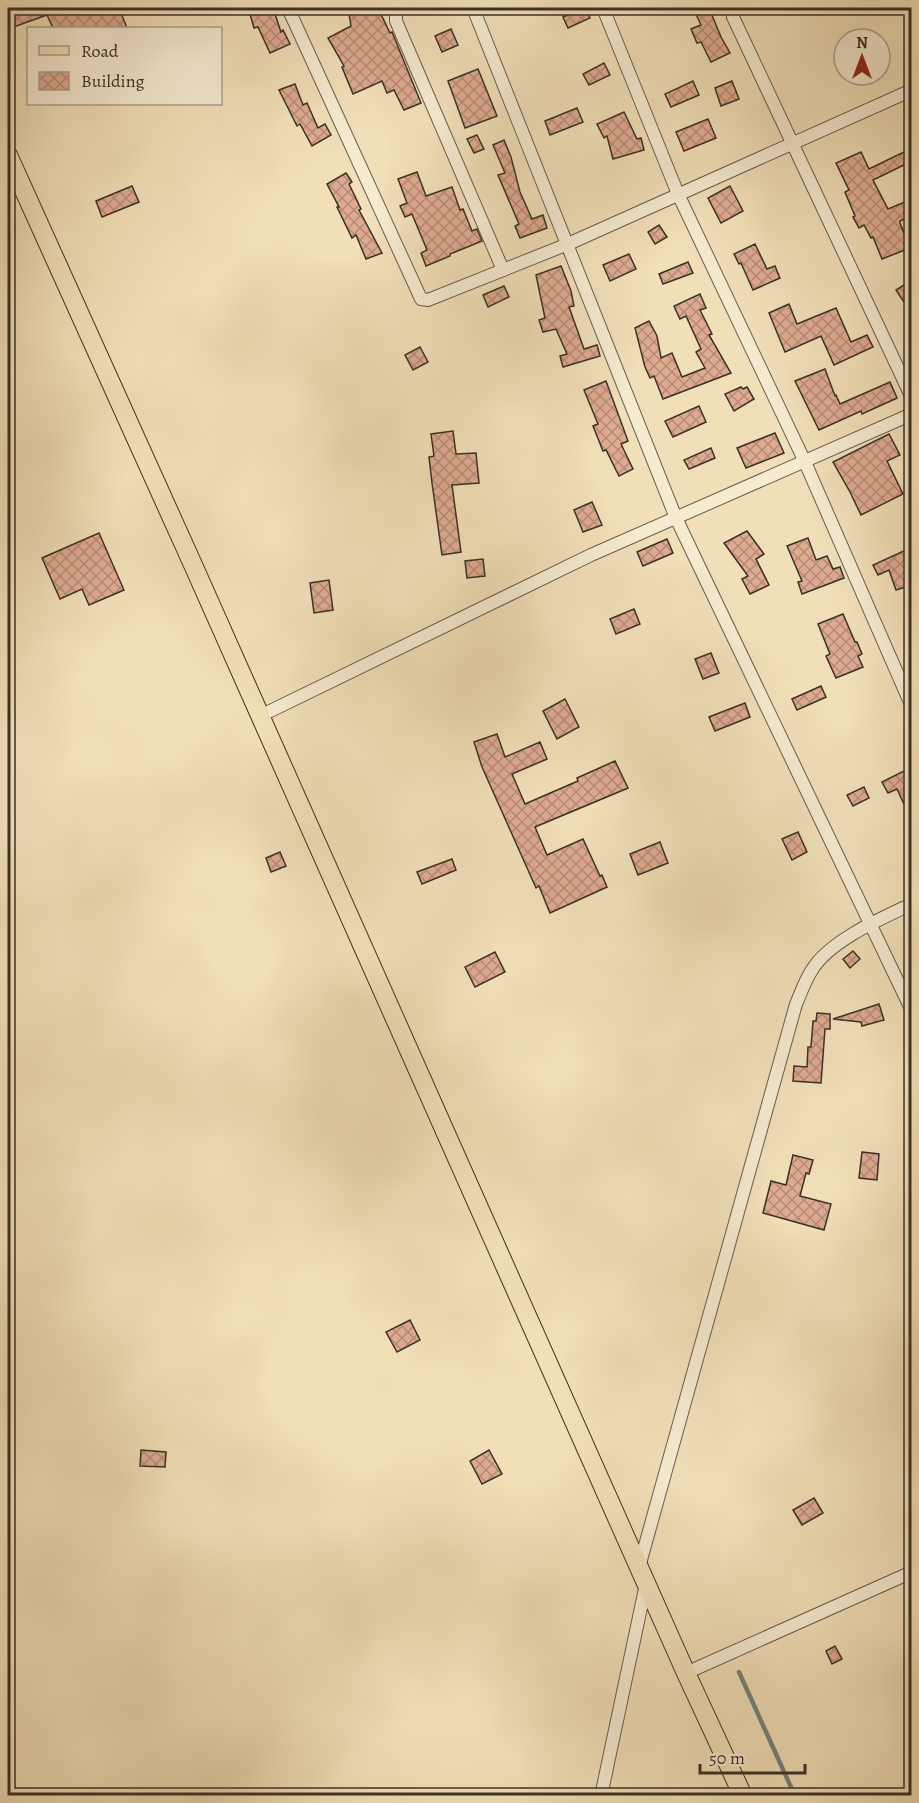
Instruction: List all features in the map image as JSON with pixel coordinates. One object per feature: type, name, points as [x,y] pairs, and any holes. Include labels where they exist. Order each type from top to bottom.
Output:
[{"type":"main road","points":[[8,155],[743,1796]]},
{"type":"street","points":[[288,8],[421,299],[428,300],[568,244],[912,90]]},
{"type":"street","points":[[396,8],[396,21],[503,270]]},
{"type":"street","points":[[473,8],[676,518],[912,1011]]},
{"type":"street","points":[[603,8],[678,194],[805,462],[912,707]]},
{"type":"street","points":[[733,17],[912,398]]},
{"type":"street","points":[[260,716],[591,555],[912,414]]},
{"type":"street","points":[[601,1796],[643,1575],[796,1004],[812,969],[837,945],[870,923],[912,904]]},
{"type":"street","points":[[686,1673],[912,1572]]},
{"type":"building","points":[[8,8],[119,8],[127,27],[53,27],[47,15],[8,29]]},
{"type":"building","points":[[273,8],[281,32],[283,30],[290,44],[270,53],[258,27],[254,28],[250,14]]},
{"type":"building","points":[[348,8],[378,8],[390,33],[392,32],[421,103],[404,110],[394,90],[387,93],[382,81],[353,94],[342,67],[344,66],[328,38],[351,26]]},
{"type":"building","points":[[585,8],[590,18],[568,28],[563,17]]},
{"type":"building","points":[[693,8],[709,8],[730,53],[711,62],[701,42],[697,43],[691,29],[701,25]]},
{"type":"building","points":[[451,29],[458,45],[442,52],[435,36]]},
{"type":"building","points":[[604,63],[610,75],[589,85],[583,74]]},
{"type":"building","points":[[478,69],[497,116],[465,128],[448,81]]},
{"type":"building","points":[[693,81],[699,95],[671,107],[665,94]]},
{"type":"building","points":[[732,81],[739,99],[721,106],[715,88]]},
{"type":"building","points":[[295,84],[303,105],[307,103],[318,128],[325,124],[331,135],[312,146],[300,124],[297,126],[279,90]]},
{"type":"building","points":[[577,108],[583,122],[550,135],[545,121]]},
{"type":"building","points":[[624,112],[637,139],[641,138],[644,150],[613,159],[607,136],[604,138],[597,124]]},
{"type":"building","points":[[708,119],[716,138],[684,151],[676,132]]},
{"type":"building","points":[[477,135],[484,149],[474,153],[467,139]]},
{"type":"building","points":[[504,140],[520,192],[532,219],[543,215],[547,228],[520,238],[515,226],[519,224],[498,175],[505,173],[493,145]]},
{"type":"building","points":[[908,150],[912,161],[873,180],[888,209],[912,199],[912,216],[900,221],[910,248],[882,259],[873,237],[871,238],[864,225],[859,228],[853,217],[855,216],[845,192],[849,190],[836,163],[861,152],[869,169]]},
{"type":"building","points":[[417,172],[426,196],[452,187],[460,210],[463,209],[472,231],[477,229],[482,241],[426,266],[421,253],[427,250],[412,214],[405,217],[400,206],[407,203],[398,179]]},
{"type":"building","points":[[346,173],[352,182],[349,184],[361,209],[359,210],[382,253],[366,259],[356,235],[352,238],[327,184]]},
{"type":"building","points":[[132,186],[139,202],[102,217],[96,201]]},
{"type":"building","points":[[730,186],[743,211],[721,223],[708,198]]},
{"type":"building","points":[[659,225],[667,237],[655,244],[648,232]]},
{"type":"building","points":[[755,244],[767,269],[775,266],[780,278],[753,290],[741,263],[739,264],[734,254]]},
{"type":"building","points":[[629,254],[636,269],[610,281],[603,265]]},
{"type":"building","points":[[688,262],[693,273],[663,284],[659,274]]},
{"type":"building","points":[[561,266],[574,306],[569,307],[584,349],[597,345],[600,356],[563,367],[560,356],[567,354],[556,329],[543,332],[539,320],[545,318],[536,275]]},
{"type":"building","points":[[912,280],[912,314],[896,290]]},
{"type":"building","points":[[504,286],[509,297],[488,307],[483,295]]},
{"type":"building","points":[[700,294],[706,308],[700,310],[712,334],[709,335],[731,373],[663,399],[654,376],[650,378],[645,367],[635,328],[649,321],[657,336],[661,358],[672,353],[682,377],[705,368],[696,352],[701,349],[686,316],[680,319],[674,306]]},
{"type":"building","points":[[789,304],[797,324],[836,308],[851,342],[867,335],[873,347],[834,365],[821,336],[785,352],[769,313]]},
{"type":"building","points":[[420,347],[428,362],[413,370],[405,355]]},
{"type":"building","points":[[825,369],[840,404],[890,382],[897,398],[819,430],[795,381]]},
{"type":"building","points":[[606,381],[628,441],[621,444],[633,469],[619,476],[606,450],[603,451],[593,426],[598,424],[584,390]]},
{"type":"building","points":[[741,387],[743,389],[747,387],[754,399],[734,411],[725,394]]},
{"type":"building","points":[[699,406],[706,422],[673,437],[665,421]]},
{"type":"building","points":[[453,431],[456,454],[476,453],[479,483],[452,485],[461,552],[442,555],[429,457],[434,456],[431,434]]},
{"type":"building","points":[[775,433],[784,453],[746,468],[737,448]]},
{"type":"building","points":[[889,434],[900,455],[887,461],[903,494],[861,515],[833,462]]},
{"type":"building","points":[[711,448],[715,458],[689,469],[684,460]]},
{"type":"building","points":[[592,502],[602,525],[583,532],[574,510]]},
{"type":"building","points":[[747,531],[764,554],[756,559],[769,585],[750,594],[742,579],[748,576],[724,543]]},
{"type":"building","points":[[99,533],[124,590],[89,605],[82,589],[60,599],[42,558]]},
{"type":"building","points":[[808,538],[816,560],[827,556],[833,569],[840,567],[844,578],[802,594],[798,582],[802,581],[787,546]]},
{"type":"building","points":[[667,539],[673,553],[643,566],[637,552]]},
{"type":"building","points":[[906,550],[912,561],[912,585],[896,590],[889,570],[878,575],[873,565]]},
{"type":"building","points":[[483,559],[485,576],[467,578],[465,561]]},
{"type":"building","points":[[329,580],[333,610],[314,613],[310,583]]},
{"type":"building","points":[[634,609],[640,624],[616,634],[610,619]]},
{"type":"building","points":[[843,614],[862,654],[858,656],[863,667],[836,678],[826,656],[830,654],[818,624]]},
{"type":"building","points":[[711,653],[719,673],[703,679],[695,659]]},
{"type":"building","points":[[821,686],[826,697],[797,710],[792,699]]},
{"type":"building","points":[[565,699],[579,727],[557,739],[543,711]]},
{"type":"building","points":[[745,703],[750,717],[715,731],[709,717]]},
{"type":"building","points":[[497,734],[505,757],[540,742],[547,759],[512,774],[525,804],[578,781],[577,778],[615,761],[628,788],[535,827],[547,855],[583,839],[607,887],[550,913],[539,886],[536,888],[482,767],[474,742]]},
{"type":"building","points":[[908,769],[912,776],[912,822],[897,789],[888,793],[882,782]]},
{"type":"building","points":[[864,787],[869,798],[853,806],[847,795]]},
{"type":"building","points":[[798,832],[807,852],[792,860],[782,839]]},
{"type":"building","points":[[660,842],[668,863],[638,875],[630,854]]},
{"type":"building","points":[[280,852],[286,866],[271,872],[266,858]]},
{"type":"building","points":[[452,859],[456,870],[422,884],[417,872]]},
{"type":"building","points":[[853,951],[860,959],[850,968],[843,959]]},
{"type":"building","points":[[495,952],[505,972],[475,987],[465,967]]},
{"type":"building","points":[[879,1004],[884,1020],[862,1026],[861,1022],[833,1019]]},
{"type":"building","points":[[817,1013],[830,1014],[830,1029],[825,1029],[821,1083],[793,1081],[794,1066],[807,1067],[808,1047],[811,1047],[813,1021],[816,1021]]},
{"type":"building","points":[[862,1152],[879,1154],[877,1180],[859,1178]]},
{"type":"building","points":[[793,1155],[813,1160],[809,1174],[806,1173],[800,1196],[831,1204],[824,1230],[763,1213],[771,1181],[786,1185]]},
{"type":"building","points":[[410,1320],[420,1340],[397,1352],[386,1332]]},
{"type":"building","points":[[141,1450],[166,1452],[165,1467],[140,1466]]},
{"type":"building","points":[[489,1450],[502,1474],[482,1484],[470,1461]]},
{"type":"building","points":[[814,1498],[823,1513],[802,1525],[793,1510]]},
{"type":"building","points":[[835,1646],[842,1659],[832,1664],[826,1651]]},
{"type":"waterway","points":[[739,1672],[795,1796]]}]
